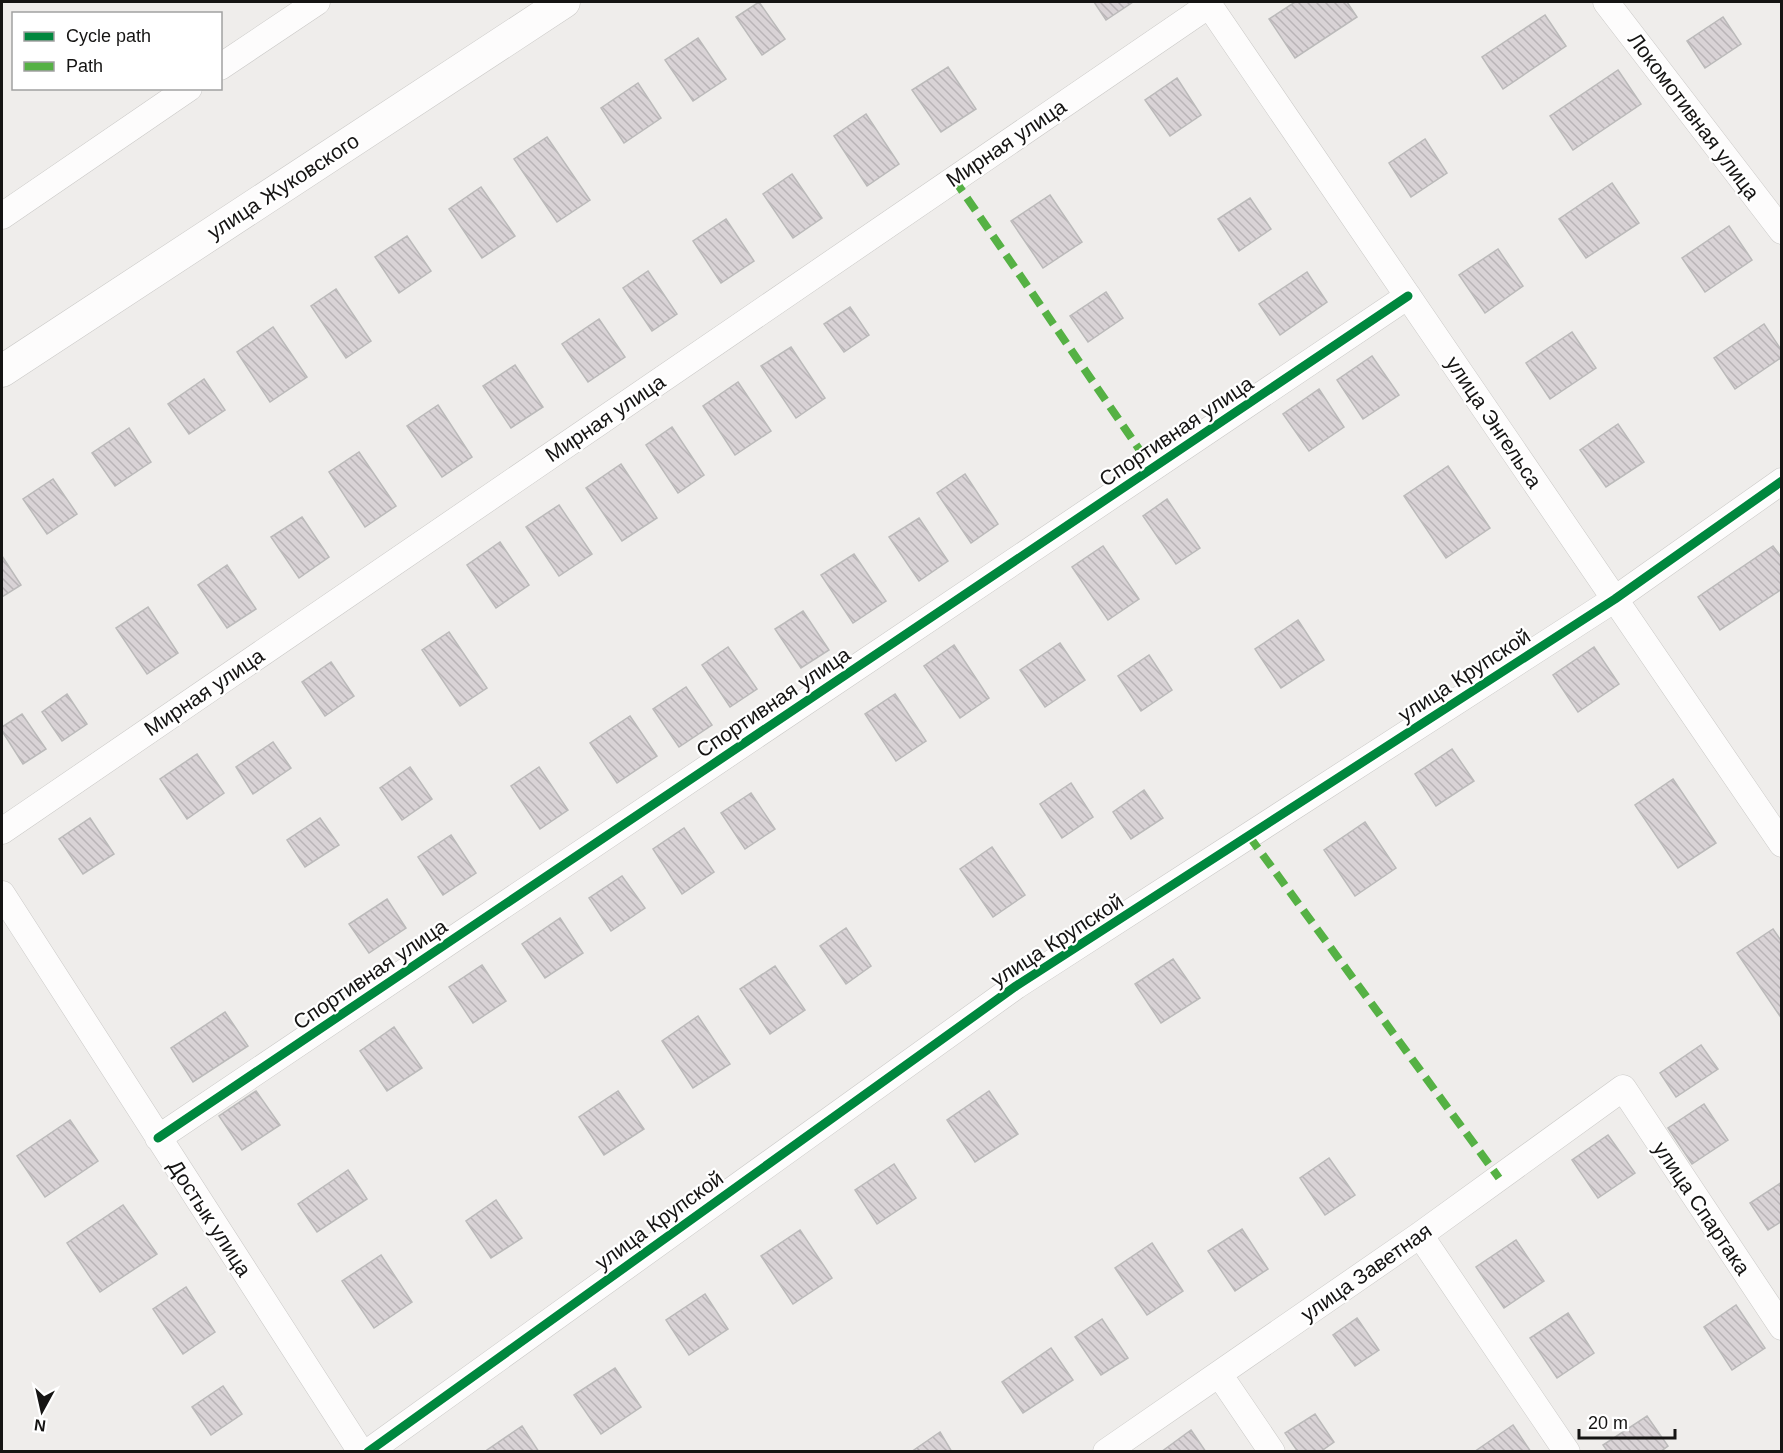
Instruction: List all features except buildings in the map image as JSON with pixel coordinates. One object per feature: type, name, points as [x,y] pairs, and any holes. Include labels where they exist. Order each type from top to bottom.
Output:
[{"type":"street","points":[[222,66],[317,2]]},
{"type":"street","name":"улица Жуковского","points":[[2,371],[564,2]]},
{"type":"street","name":"Локомотивная улица","points":[[1606,2],[1782,231]]},
{"type":"street","name":"улица Энгельса","points":[[1208,3],[1782,844]]},
{"type":"street","name":"Мирная улица","points":[[2,831],[1208,3]]},
{"type":"street","points":[[2,216],[186,90]]},
{"type":"street","name":"Спортивная улица","points":[[159,1138],[1408,296]]},
{"type":"street","name":"улица Крупской","points":[[368,1452],[1016,986],[1615,599],[1782,482]]},
{"type":"street","name":"Достык улица","points":[[2,894],[360,1452]]},
{"type":"street","name":"улица Заветная","points":[[1106,1452],[1420,1235],[1623,1089]]},
{"type":"street","name":"улица Спартака","points":[[1623,1089],[1782,1327]]},
{"type":"street","points":[[1420,1235],[1567,1452]]},
{"type":"street","points":[[1219,1374],[1272,1452]]},
{"type":"marked path","points":[[954,179],[1152,468]]},
{"type":"marked path","points":[[1249,836],[1499,1178]]},
{"type":"cycle path","points":[[158,1138],[1408,296]]},
{"type":"cycle path","points":[[368,1452],[1016,986],[1615,599],[1782,481]]}]
